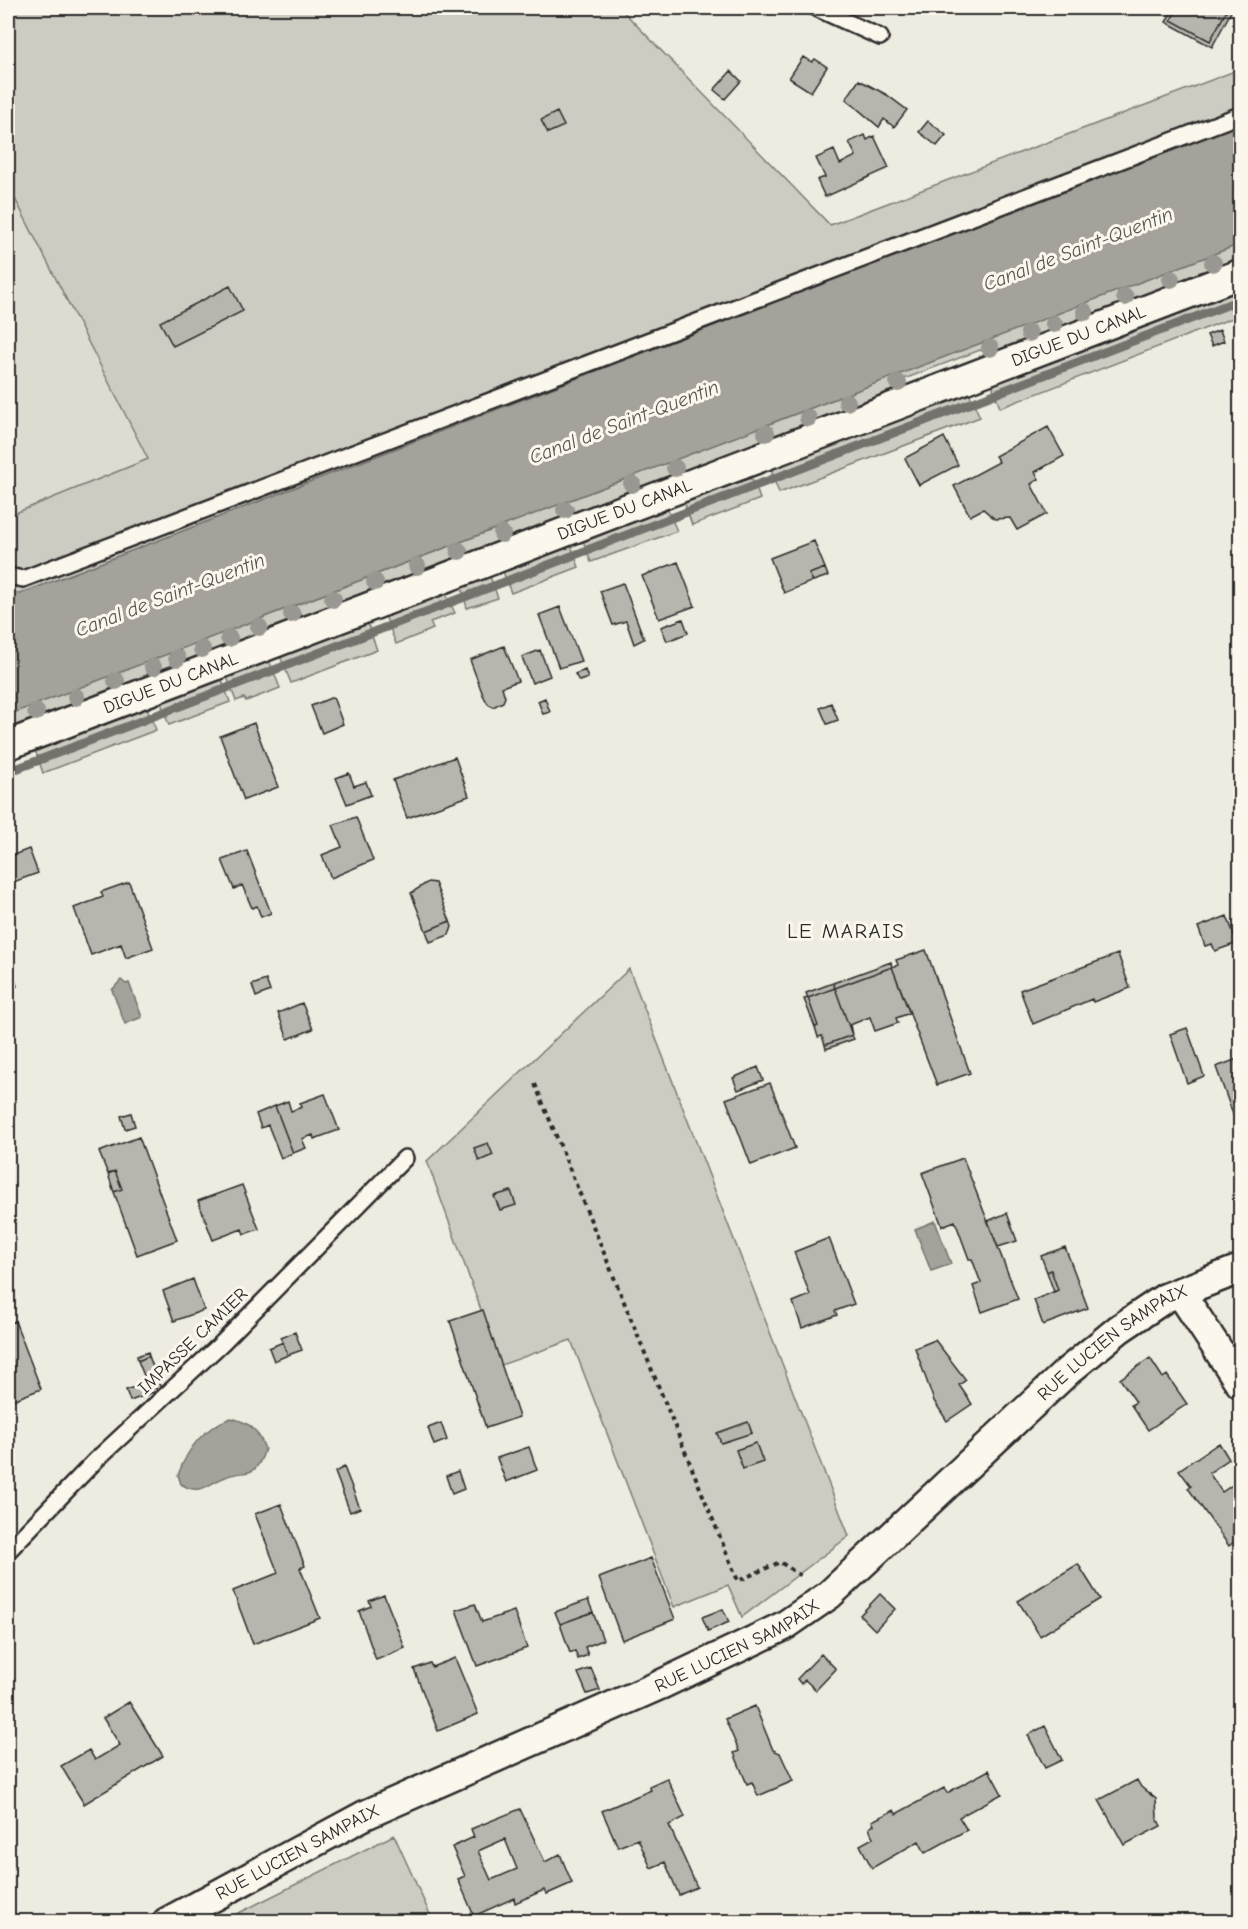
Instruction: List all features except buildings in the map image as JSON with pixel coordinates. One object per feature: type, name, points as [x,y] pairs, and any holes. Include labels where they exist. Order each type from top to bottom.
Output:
[{"type":"street","name":"DIGUE DU CANAL","points":[[8,745],[1240,274]]},
{"type":"street","name":"RUE LUCIEN SAMPAIX","points":[[167,1922],[365,1815],[747,1646],[799,1617],[829,1595],[1068,1371],[1132,1319],[1180,1292],[1240,1269]]},
{"type":"street","points":[[1180,1292],[1240,1383]]},
{"type":"lane","points":[[816,8],[880,37]]},
{"type":"lane","points":[[8,576],[23,579],[1240,116]]},
{"type":"lane","name":"IMPASSE CAMIER","points":[[8,1551],[96,1460],[222,1343],[405,1158]]},
{"type":"path","points":[[535,1084],[738,1581],[780,1562],[829,1595]]},
{"type":"shaded area","points":[[8,8],[620,8],[830,225],[1240,69],[1240,122],[20,594],[8,591],[8,516],[148,459],[8,185]]},
{"type":"shaded area","points":[[8,185],[149,459],[8,516]]},
{"type":"shaded area","points":[[1240,244],[1240,261],[992,356],[980,350],[904,379],[900,391],[8,731],[8,715]]},
{"type":"shaded area","points":[[1240,283],[1240,315],[1000,408],[993,388],[996,380]]},
{"type":"shaded area","points":[[969,393],[980,417],[779,493],[772,474],[774,464]]},
{"type":"shaded area","points":[[747,476],[754,482],[760,499],[692,525],[684,501]]},
{"type":"shaded area","points":[[667,508],[677,531],[591,562],[581,535]]},
{"type":"shaded area","points":[[569,540],[579,567],[511,593],[501,566]]},
{"type":"shaded area","points":[[488,571],[498,598],[467,608],[460,581]]},
{"type":"shaded area","points":[[443,588],[455,613],[430,622],[433,629],[396,644],[383,610]]},
{"type":"shaded area","points":[[365,616],[377,650],[291,683],[280,656]]},
{"type":"shaded area","points":[[269,660],[280,688],[246,701],[244,698],[236,701],[224,669]]},
{"type":"shaded area","points":[[219,672],[230,702],[169,725],[160,700]]},
{"type":"shaded area","points":[[146,705],[156,730],[43,773],[34,747]]},
{"type":"shaded area","points":[[629,969],[849,1536],[742,1617],[728,1585],[674,1607],[571,1340],[501,1365],[427,1161]]},
{"type":"shaded area","points":[[394,1835],[433,1921],[223,1921]]},
{"type":"water","name":"Canal de Saint-Quentin","points":[[1240,122],[1240,244],[8,715],[8,591],[20,594]]},
{"type":"water","points":[[121,980],[126,984],[129,983],[142,1017],[125,1024],[112,990]]},
{"type":"water","points":[[935,1221],[951,1264],[931,1271],[915,1229]]},
{"type":"water","points":[[231,1418],[249,1425],[260,1437],[265,1449],[257,1466],[253,1470],[231,1475],[203,1488],[193,1489],[181,1484],[178,1475],[198,1440],[212,1427]]},
{"type":"waterway","points":[[8,772],[1240,300]]},
{"type":"district","name":"LE MARAIS","points":[[846,931]]}]
